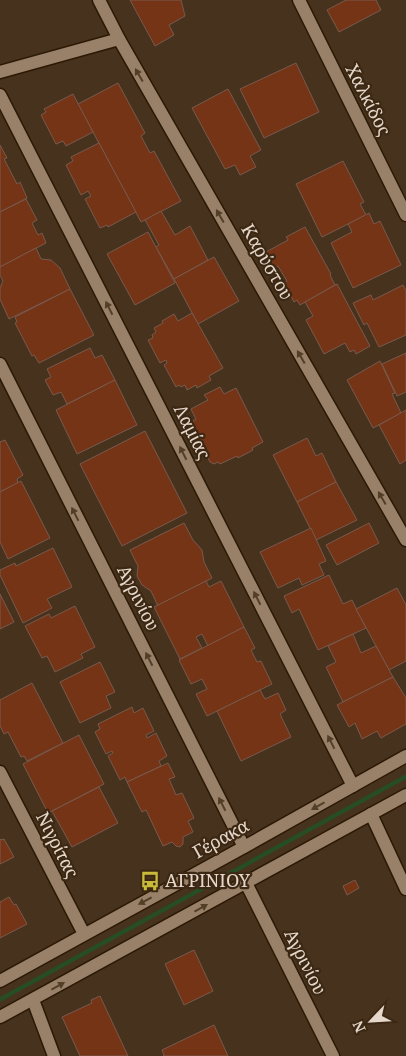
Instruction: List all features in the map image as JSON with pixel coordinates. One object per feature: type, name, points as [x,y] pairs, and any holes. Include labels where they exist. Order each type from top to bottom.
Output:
[{"type":"street","name":"Καρύστου","points":[[99,0],[119,39],[406,540]]},
{"type":"street","name":"Χαλκίδος","points":[[298,0],[406,215]]},
{"type":"street","points":[[0,72],[119,39]]},
{"type":"street","name":"Λαμίας","points":[[0,94],[353,786]]},
{"type":"street","name":"Αγρινίου","points":[[0,364],[244,847]]},
{"type":"street","name":"Γέρακα","points":[[0,981],[406,756]]},
{"type":"street","name":"Νιγρίτας","points":[[0,772],[84,934]]},
{"type":"street","points":[[0,1017],[406,795]]},
{"type":"street","points":[[371,814],[406,888]]},
{"type":"street","name":"Αγρινίου","points":[[246,883],[333,1056]]},
{"type":"street","points":[[34,1000],[54,1056]]},
{"type":"green space","points":[[406,774],[406,779],[0,1002],[0,997]]},
{"type":"building","points":[[130,0],[181,0],[185,16],[169,25],[174,35],[155,46]]},
{"type":"building","points":[[346,0],[376,0],[381,10],[339,32],[327,10]]},
{"type":"building","points":[[296,63],[319,112],[264,138],[240,89]]},
{"type":"building","points":[[118,83],[145,133],[141,136],[150,153],[154,151],[181,201],[141,222],[78,104]]},
{"type":"building","points":[[228,89],[261,150],[250,156],[256,167],[240,175],[235,165],[225,169],[192,108]]},
{"type":"building","points":[[73,94],[93,132],[66,146],[63,141],[56,144],[41,115],[46,112],[44,109]]},
{"type":"building","points":[[99,143],[136,212],[108,227],[107,225],[100,228],[85,199],[91,196],[88,191],[81,195],[66,165],[73,161],[71,157]]},
{"type":"building","points":[[0,145],[7,158],[4,159],[17,184],[20,182],[27,198],[0,212]]},
{"type":"building","points":[[343,161],[364,202],[360,204],[366,215],[322,237],[296,184]]},
{"type":"building","points":[[26,199],[37,220],[32,223],[38,235],[42,233],[46,243],[0,267],[0,212]]},
{"type":"building","points":[[161,211],[175,235],[190,226],[208,260],[174,279],[156,247],[159,245],[145,220]]},
{"type":"building","points":[[369,213],[374,224],[380,221],[401,265],[353,288],[331,243],[352,232],[348,224]]},
{"type":"building","points":[[305,227],[331,274],[335,285],[300,305],[297,300],[294,302],[284,283],[287,281],[278,266],[275,268],[266,252],[288,240],[286,237]]},
{"type":"building","points":[[148,232],[175,283],[135,305],[107,254]]},
{"type":"building","points":[[36,248],[41,259],[51,260],[60,268],[70,289],[9,319],[0,299],[0,288],[3,281],[0,275],[0,267]]},
{"type":"building","points":[[214,257],[239,301],[198,324],[174,279]]},
{"type":"building","points":[[337,284],[370,346],[356,354],[354,350],[350,352],[345,343],[324,354],[306,320],[313,316],[305,302]]},
{"type":"building","points":[[403,285],[406,291],[406,335],[379,347],[367,323],[364,325],[353,303],[371,295],[373,300]]},
{"type":"building","points":[[70,289],[94,335],[39,363],[34,355],[32,356],[15,323],[17,322],[15,317]]},
{"type":"building","points":[[192,313],[223,368],[209,376],[211,380],[197,388],[196,385],[187,390],[185,385],[176,387],[164,365],[167,363],[166,360],[160,363],[148,340],[153,338],[152,335],[156,332],[154,328],[163,323],[162,321],[174,314],[178,321]]},
{"type":"building","points":[[90,348],[95,358],[102,355],[115,380],[67,404],[61,392],[53,395],[45,380],[51,377],[47,369]]},
{"type":"building","points":[[406,353],[406,392],[397,396],[382,364]]},
{"type":"building","points":[[380,361],[395,393],[392,394],[401,413],[373,428],[347,380]]},
{"type":"building","points":[[115,380],[137,425],[77,454],[56,410]]},
{"type":"building","points":[[220,387],[224,394],[236,388],[263,442],[238,458],[237,456],[220,464],[218,462],[214,464],[210,462],[193,426],[193,421],[196,419],[191,409],[208,400],[204,395]]},
{"type":"building","points":[[406,410],[406,460],[400,464],[379,425]]},
{"type":"building","points":[[145,431],[187,513],[122,546],[80,464]]},
{"type":"building","points":[[307,438],[316,456],[322,453],[336,482],[297,502],[273,455]]},
{"type":"building","points":[[5,440],[23,475],[17,479],[18,483],[0,492],[0,442]]},
{"type":"building","points":[[21,481],[50,538],[8,559],[0,542],[0,492]]},
{"type":"building","points":[[336,482],[357,520],[316,540],[297,502]]},
{"type":"building","points":[[184,523],[193,540],[202,550],[204,562],[212,578],[158,606],[151,591],[142,585],[137,576],[138,566],[130,550]]},
{"type":"building","points":[[369,523],[379,543],[337,565],[326,545]]},
{"type":"building","points":[[311,528],[326,561],[319,564],[324,575],[302,585],[299,578],[278,588],[260,552]]},
{"type":"building","points":[[53,548],[72,587],[47,599],[52,608],[23,623],[0,575],[0,570],[15,563],[16,566]]},
{"type":"building","points":[[329,575],[343,604],[352,600],[366,628],[318,650],[299,609],[292,613],[284,596]]},
{"type":"building","points":[[206,581],[209,587],[221,581],[244,627],[208,646],[202,634],[196,637],[202,648],[180,659],[154,607]]},
{"type":"building","points":[[397,588],[406,605],[406,661],[389,670],[356,609]]},
{"type":"building","points":[[0,594],[14,622],[0,629]]},
{"type":"building","points":[[75,606],[95,647],[81,654],[83,658],[55,672],[47,656],[42,658],[25,626],[49,614],[51,618]]},
{"type":"building","points":[[244,627],[255,648],[251,650],[257,662],[261,661],[272,684],[207,716],[196,694],[207,689],[202,679],[191,684],[179,660]]},
{"type":"building","points":[[353,634],[361,653],[376,646],[393,677],[343,702],[326,667],[336,662],[328,646]]},
{"type":"building","points":[[100,662],[115,692],[106,696],[111,708],[80,723],[60,682]]},
{"type":"building","points":[[393,677],[406,698],[406,724],[381,738],[377,731],[362,739],[355,723],[349,727],[337,705]]},
{"type":"building","points":[[32,683],[63,743],[27,761],[24,756],[21,757],[8,732],[4,734],[0,726],[0,700]]},
{"type":"building","points":[[260,690],[265,699],[278,693],[286,710],[280,714],[291,737],[241,761],[217,711]]},
{"type":"building","points":[[132,707],[134,713],[143,708],[154,731],[146,735],[147,738],[156,733],[167,756],[159,761],[161,766],[127,782],[125,777],[120,780],[108,756],[113,753],[112,751],[106,754],[95,732],[100,729],[98,724]]},
{"type":"building","points":[[79,735],[104,784],[48,813],[23,764]]},
{"type":"building","points":[[168,763],[175,777],[169,779],[176,795],[182,793],[194,818],[188,821],[193,832],[183,837],[183,844],[180,847],[172,842],[163,846],[146,810],[142,812],[127,782]]},
{"type":"building","points":[[99,787],[118,823],[72,847],[52,811]]},
{"type":"building","points":[[0,839],[4,839],[14,857],[0,864]]},
{"type":"building","points":[[355,880],[359,888],[347,895],[343,886]]},
{"type":"building","points":[[9,897],[14,905],[16,904],[27,924],[0,938],[0,902]]},
{"type":"building","points":[[194,950],[213,991],[184,1005],[165,964]]},
{"type":"building","points":[[100,996],[128,1056],[80,1056],[62,1017],[92,1003],[91,1000]]},
{"type":"building","points":[[214,1025],[228,1056],[163,1056],[162,1050]]},
{"type":"place","name":"ΑΓΡΙΝΙΟΥ","points":[[150,881]]}]
